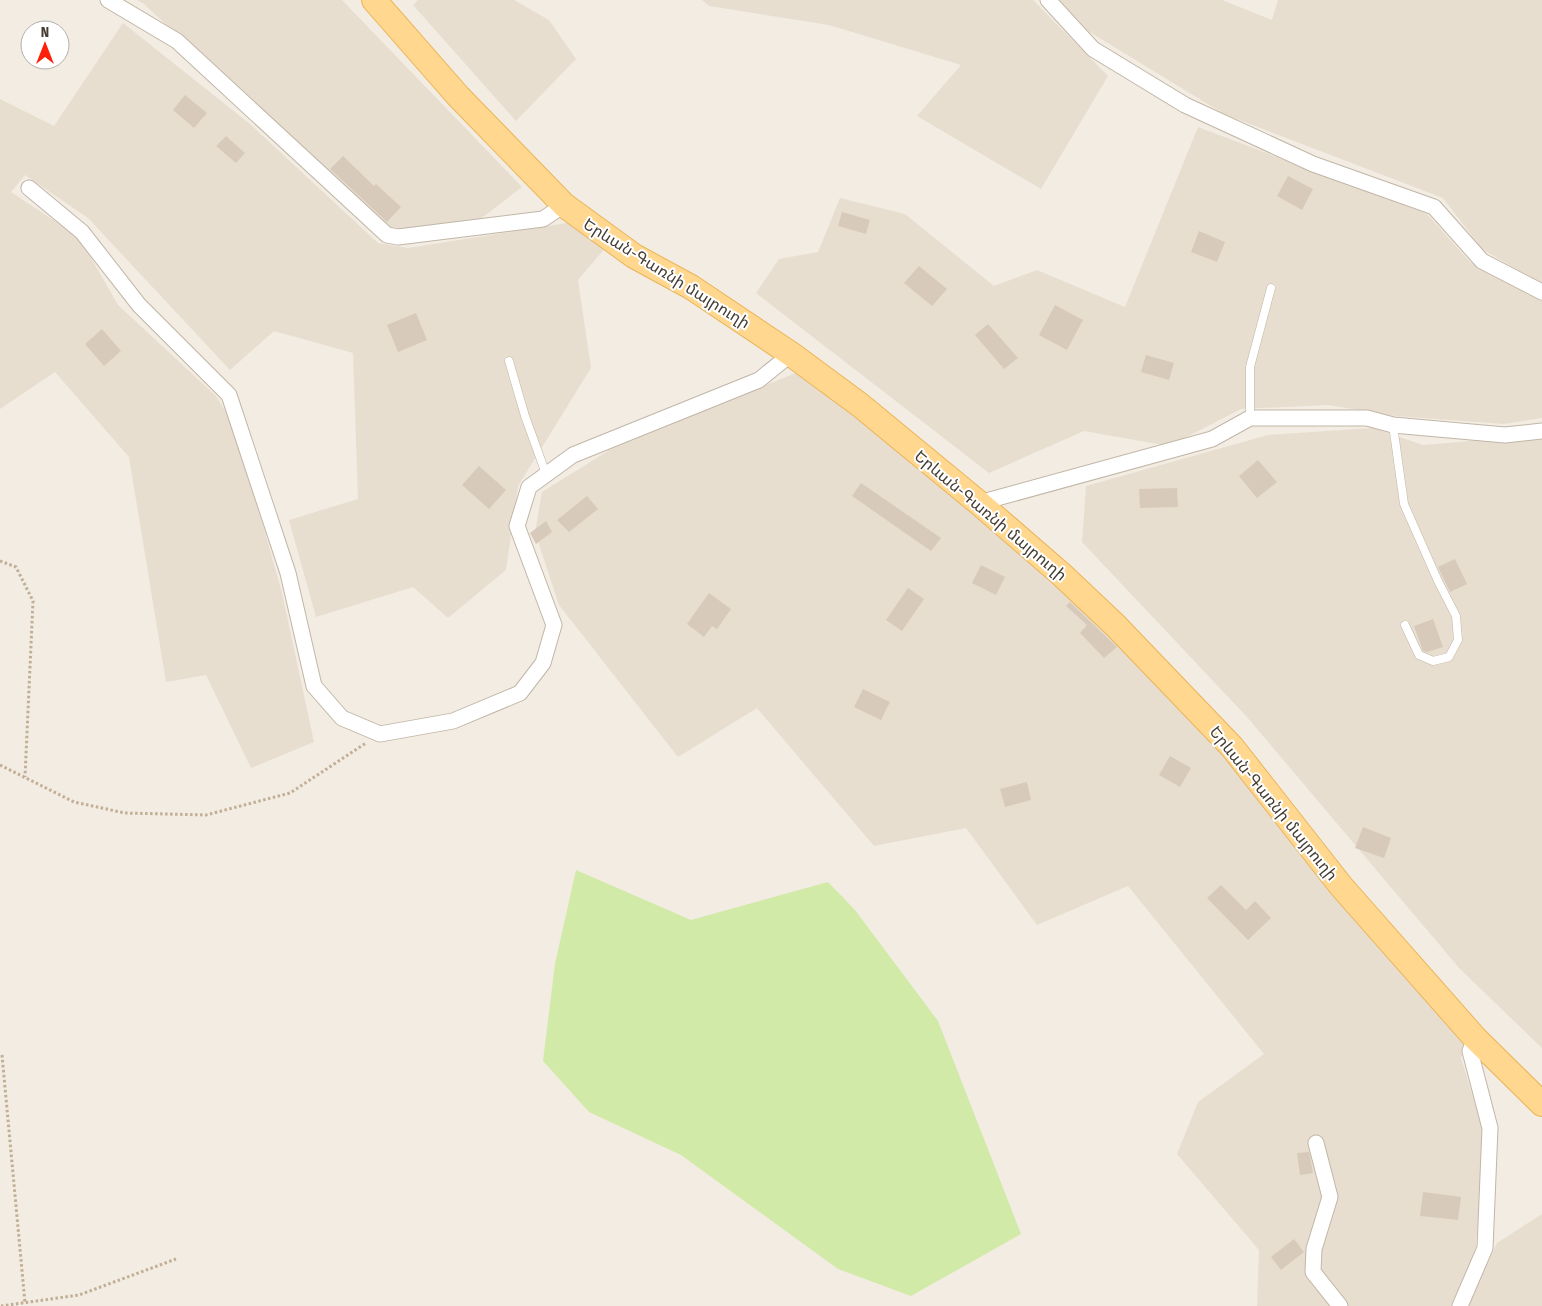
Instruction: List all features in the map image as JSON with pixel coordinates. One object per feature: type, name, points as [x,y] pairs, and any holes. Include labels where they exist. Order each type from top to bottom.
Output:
[{"type":"main road","name":"Երևան-Գառնի մայրուղի","points":[[374,0],[458,96],[564,205],[634,256],[692,287],[792,354],[860,405],[979,503],[1061,574],[1115,625],[1232,747],[1341,886],[1475,1038],[1540,1099]]},
{"type":"street","points":[[108,0],[178,41],[387,235],[398,237],[543,220],[564,205]]},
{"type":"street","points":[[1048,0],[1093,49],[1177,100],[1313,164],[1434,207],[1482,261],[1542,292]]},
{"type":"street","points":[[29,188],[82,232],[139,305],[229,395],[288,573],[314,686],[342,718],[380,734],[453,720],[520,693],[543,663],[554,625],[517,526],[529,487],[573,455],[759,380],[792,354]]},
{"type":"street","points":[[979,503],[1212,439],[1250,418],[1367,418],[1393,425],[1505,435],[1542,431]]},
{"type":"street","points":[[1460,1306],[1485,1248],[1490,1128],[1470,1051],[1475,1038]]},
{"type":"street","points":[[1316,1143],[1330,1197],[1314,1249],[1313,1272],[1340,1306]]},
{"type":"lane","points":[[1250,418],[1250,367],[1271,288]]},
{"type":"lane","points":[[509,361],[525,416],[546,474]]},
{"type":"lane","points":[[1393,425],[1404,504],[1438,581],[1456,616],[1458,640],[1449,657],[1433,661],[1419,655],[1405,625]]},
{"type":"path","points":[[0,562],[16,567],[33,601],[25,777]]},
{"type":"path","points":[[0,765],[74,802],[125,813],[206,815],[290,793],[380,734]]},
{"type":"path","points":[[2,1054],[25,1303]]},
{"type":"path","points":[[1,1306],[80,1295],[176,1259]]},
{"type":"shaded area","points":[[137,0],[342,0],[522,187],[479,220],[389,230],[144,4]]},
{"type":"shaded area","points":[[418,0],[514,0],[549,20],[576,59],[516,121],[413,5]]},
{"type":"shaded area","points":[[702,0],[1033,0],[1108,76],[1041,189],[917,116],[961,65],[829,25],[709,6]]},
{"type":"shaded area","points":[[1059,0],[1222,0],[1272,20],[1278,0],[1542,0],[1542,284],[1482,249],[1443,198],[1224,114],[1088,31]]},
{"type":"shaded area","points":[[123,23],[250,124],[378,243],[408,248],[573,222],[606,247],[578,280],[591,368],[518,486],[506,570],[448,618],[413,587],[316,617],[289,520],[358,499],[353,353],[274,331],[230,370],[88,218],[25,175],[11,192],[79,237],[118,305],[216,396],[236,429],[282,593],[314,742],[251,768],[206,675],[166,682],[129,457],[55,372],[0,409],[0,99],[54,126]]},
{"type":"shaded area","points":[[1198,127],[1427,214],[1470,262],[1542,298],[1542,418],[1504,424],[1396,416],[1328,405],[1241,409],[1169,446],[1084,431],[989,473],[756,293],[779,259],[818,252],[840,198],[905,214],[994,286],[1037,270],[1125,307]]},
{"type":"shaded area","points":[[798,372],[1071,589],[1165,679],[1470,1032],[1461,1058],[1485,1137],[1475,1256],[1453,1306],[1257,1306],[1259,1250],[1177,1154],[1198,1102],[1264,1054],[1128,886],[1037,925],[966,828],[874,846],[757,708],[678,757],[559,605],[535,532],[542,492],[611,449]]},
{"type":"shaded area","points":[[1373,428],[1423,445],[1542,435],[1542,1048],[1460,969],[1247,717],[1082,542],[1086,486],[1268,435]]},
{"type":"shaded area","points":[[1542,1214],[1542,1306],[1467,1306],[1497,1243]]},
{"type":"green space","points":[[576,870],[691,920],[828,882],[855,910],[938,1021],[1021,1234],[911,1296],[838,1269],[681,1155],[589,1112],[543,1061],[555,964]]},
{"type":"building","points":[[185,95],[207,113],[194,128],[173,110]]},
{"type":"building","points":[[226,136],[245,153],[236,163],[216,146]]},
{"type":"building","points":[[343,156],[374,186],[376,184],[401,207],[387,222],[330,169]]},
{"type":"building","points":[[1288,176],[1313,189],[1302,210],[1277,196]]},
{"type":"building","points":[[842,212],[870,220],[866,234],[838,226]]},
{"type":"building","points":[[1199,231],[1225,242],[1217,262],[1191,252]]},
{"type":"building","points":[[919,266],[947,289],[932,306],[904,283]]},
{"type":"building","points":[[1055,305],[1083,320],[1067,350],[1039,335]]},
{"type":"building","points":[[416,313],[427,340],[398,352],[387,325]]},
{"type":"building","points":[[988,324],[1018,358],[1004,369],[975,335]]},
{"type":"building","points":[[102,329],[121,351],[104,366],[85,344]]},
{"type":"building","points":[[1146,355],[1174,363],[1169,380],[1141,372]]},
{"type":"building","points":[[1258,460],[1277,482],[1257,498],[1239,476]]},
{"type":"building","points":[[479,466],[506,490],[489,509],[462,485]]},
{"type":"building","points":[[861,483],[941,538],[931,551],[852,496]]},
{"type":"building","points":[[1177,488],[1178,507],[1140,508],[1139,489]]},
{"type":"building","points":[[587,496],[598,509],[569,532],[557,520]]},
{"type":"building","points":[[546,521],[552,532],[536,544],[530,533]]},
{"type":"building","points":[[1455,559],[1467,584],[1450,592],[1438,567]]},
{"type":"building","points":[[981,565],[1005,577],[996,595],[972,583]]},
{"type":"building","points":[[908,588],[924,599],[902,631],[886,620]]},
{"type":"building","points":[[709,593],[731,609],[717,629],[712,626],[704,637],[687,624]]},
{"type":"building","points":[[1070,602],[1117,647],[1104,658],[1080,633],[1087,625],[1066,606]]},
{"type":"building","points":[[1433,619],[1443,647],[1427,652],[1423,651],[1414,626]]},
{"type":"building","points":[[863,689],[890,702],[881,720],[854,707]]},
{"type":"building","points":[[1170,756],[1191,768],[1180,787],[1159,775]]},
{"type":"building","points":[[1027,782],[1031,800],[1005,807],[1000,789]]},
{"type":"building","points":[[1363,827],[1391,838],[1384,858],[1355,848]]},
{"type":"building","points":[[1221,885],[1246,910],[1255,901],[1271,918],[1248,940],[1207,898]]},
{"type":"building","points":[[1309,1152],[1313,1173],[1300,1175],[1297,1153]]},
{"type":"building","points":[[1423,1192],[1461,1197],[1458,1220],[1420,1216]]},
{"type":"building","points":[[1294,1239],[1304,1252],[1281,1270],[1271,1257]]}]
